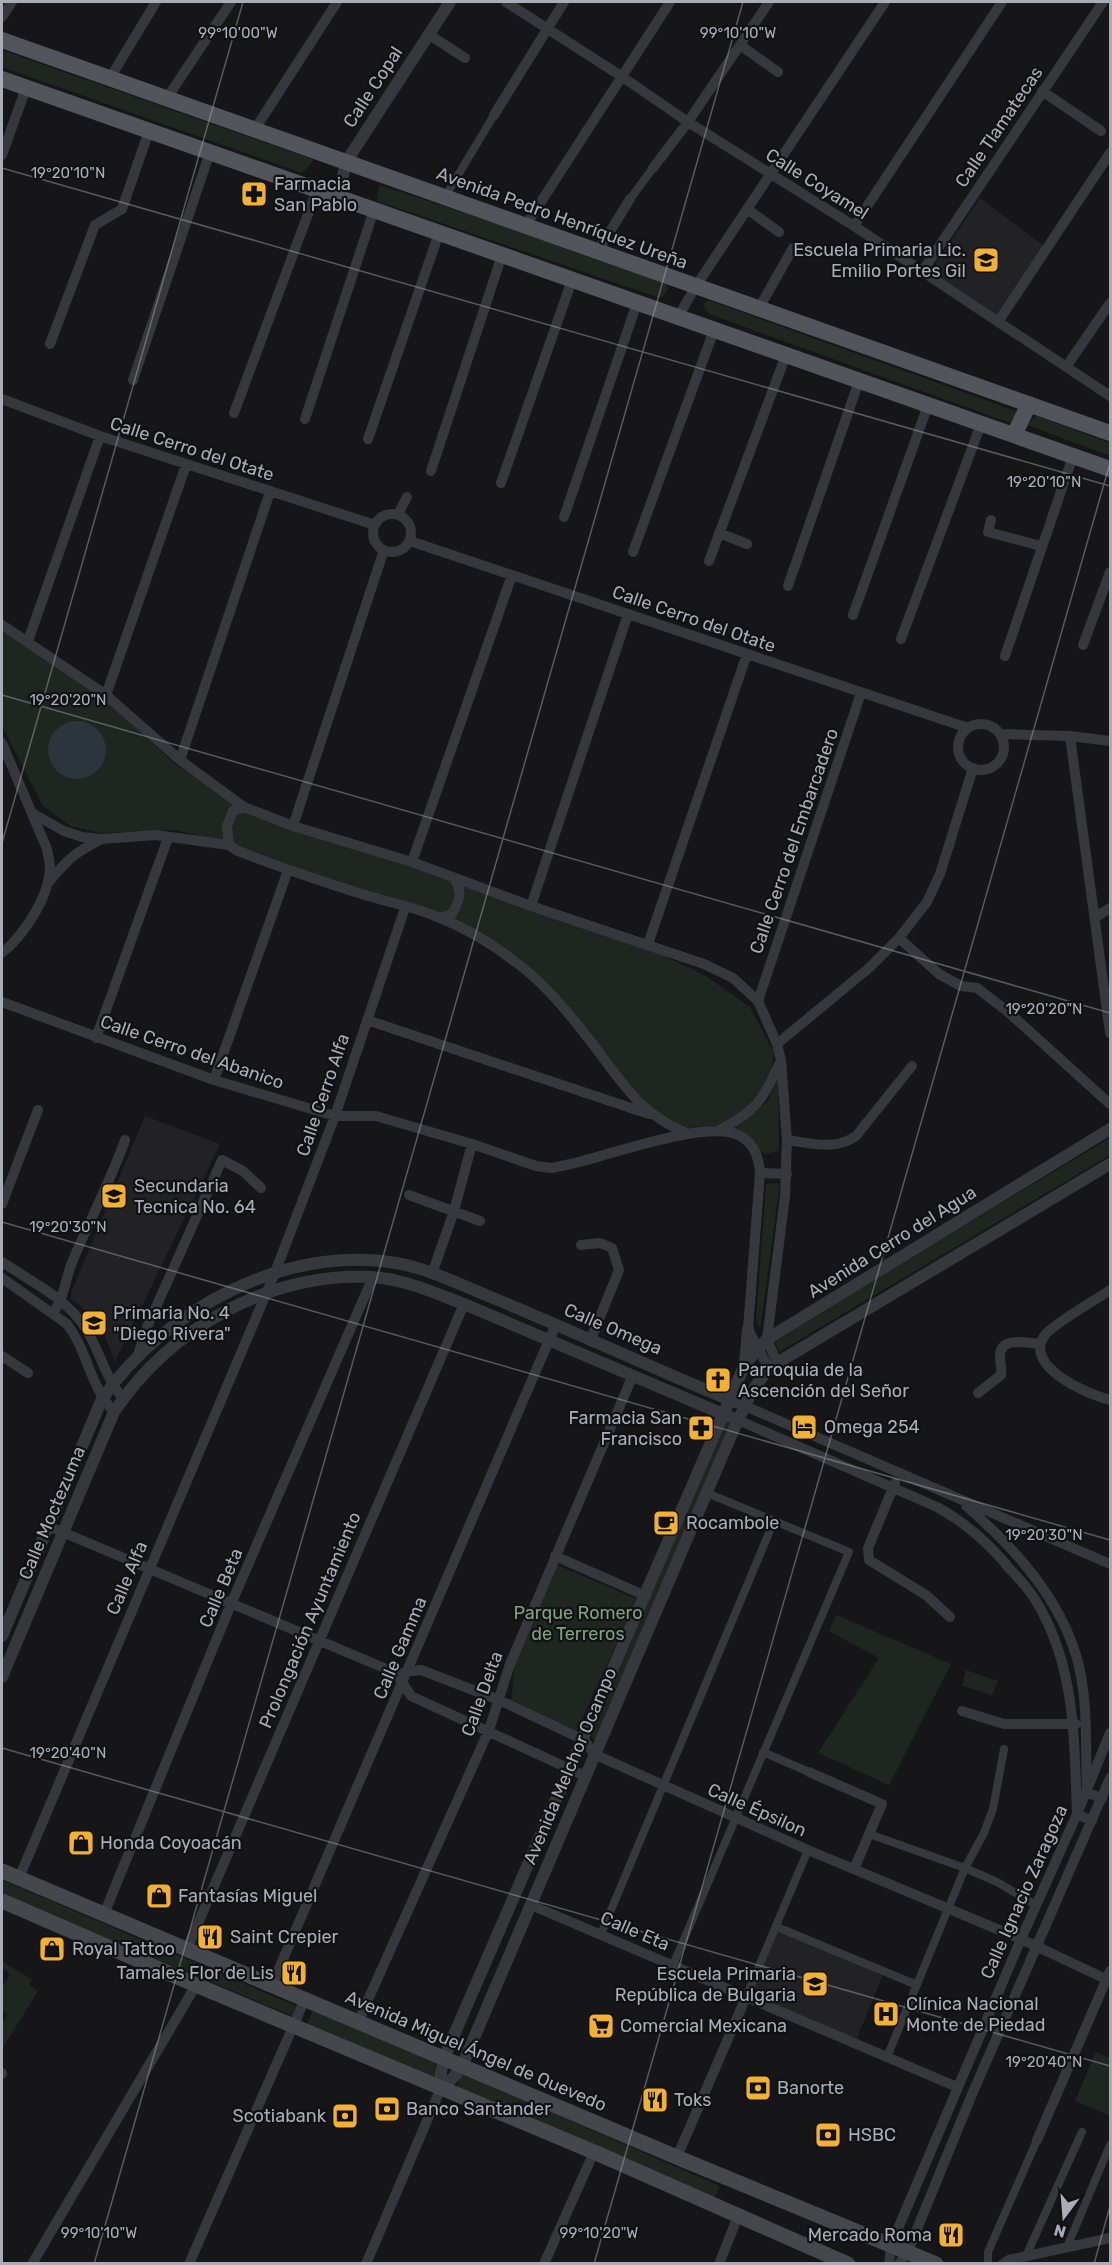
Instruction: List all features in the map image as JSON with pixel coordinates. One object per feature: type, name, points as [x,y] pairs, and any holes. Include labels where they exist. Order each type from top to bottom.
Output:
[{"type":"main road","name":"Avenida Pedro Henríquez Ureña","points":[[2,40],[1110,433]]},
{"type":"main road","points":[[2,79],[1110,469]]},
{"type":"main road","points":[[1014,435],[1029,404]]},
{"type":"main road","name":"Avenida Miguel Ángel de Quevedo","points":[[2,1871],[677,2157],[891,2245],[904,2257],[936,2264]]},
{"type":"main road","points":[[2,1901],[594,2152],[848,2264]]},
{"type":"street","points":[[2,17],[12,2]]},
{"type":"street","points":[[110,78],[156,2]]},
{"type":"street","points":[[167,98],[231,2]]},
{"type":"street","points":[[255,129],[337,2]]},
{"type":"street","name":"Calle Copal","points":[[338,198],[346,162],[450,2]]},
{"type":"street","name":"Calle Coyamel","points":[[506,2],[621,75],[688,122],[854,226],[1110,396]]},
{"type":"street","points":[[445,197],[564,2]]},
{"type":"street","points":[[526,225],[670,2]]},
{"type":"street","points":[[598,251],[630,199],[688,122],[769,2]]},
{"type":"street","points":[[678,317],[696,286],[885,2]]},
{"type":"street","points":[[854,226],[1002,2]]},
{"type":"street","name":"Calle Tlamatecas","points":[[922,272],[1103,2]]},
{"type":"street","points":[[428,34],[465,58]]},
{"type":"street","points":[[740,45],[778,72]]},
{"type":"street","points":[[2,155],[26,88]]},
{"type":"street","points":[[1042,91],[1101,131]]},
{"type":"street","points":[[50,344],[95,225],[122,209],[149,131]]},
{"type":"street","points":[[133,380],[210,152]]},
{"type":"street","points":[[998,322],[1110,153]]},
{"type":"street","points":[[234,413],[317,190]]},
{"type":"street","points":[[305,419],[374,210]]},
{"type":"street","points":[[747,210],[779,232]]},
{"type":"street","points":[[368,439],[438,233]]},
{"type":"street","points":[[759,308],[793,248]]},
{"type":"street","points":[[431,471],[502,255]]},
{"type":"street","points":[[501,483],[572,280]]},
{"type":"street","points":[[564,517],[637,303]]},
{"type":"street","points":[[1066,367],[1110,303]]},
{"type":"street","points":[[633,552],[714,330]]},
{"type":"street","points":[[709,561],[786,355]]},
{"type":"street","points":[[788,586],[859,381]]},
{"type":"street","name":"Calle Cerro del Otate","points":[[2,399],[100,436],[375,525]]},
{"type":"street","points":[[853,615],[928,405]]},
{"type":"street","points":[[901,639],[981,424]]},
{"type":"street","points":[[28,641],[100,436]]},
{"type":"street","points":[[1005,656],[1073,456]]},
{"type":"street","points":[[106,695],[186,465]]},
{"type":"street","points":[[180,760],[270,492]]},
{"type":"street","points":[[398,514],[407,497]]},
{"type":"street","points":[[398,514],[404,517],[410,525],[412,535],[410,541],[401,550],[394,552],[384,550],[375,541],[373,534],[375,525],[384,515],[398,514]]},
{"type":"street","points":[[991,520],[988,532],[1041,546]]},
{"type":"street","points":[[720,533],[747,544]]},
{"type":"street","name":"Calle Cerro del Otate","points":[[410,541],[968,728]]},
{"type":"street","points":[[293,826],[384,550]]},
{"type":"street","points":[[1083,645],[1110,572]]},
{"type":"street","points":[[412,862],[512,575]]},
{"type":"street","points":[[531,906],[628,614]]},
{"type":"street","points":[[2,625],[106,695],[180,760],[244,807],[293,826],[412,862],[531,906],[704,964],[732,978],[758,1001],[777,1044],[787,1140],[787,1174],[763,1343]]},
{"type":"street","points":[[648,944],[747,654]]},
{"type":"street","name":"Calle Cerro del Embarcadero","points":[[758,1001],[861,693]]},
{"type":"street","points":[[1000,734],[1004,745],[999,761],[990,768],[973,768],[963,760],[959,749],[961,738],[968,728],[985,725],[1000,734],[1070,736],[1110,741]]},
{"type":"street","points":[[1070,736],[1110,1033]]},
{"type":"street","points":[[2,743],[47,849],[50,868],[46,886],[26,929],[2,953]]},
{"type":"street","points":[[777,1044],[869,968],[899,938],[927,902],[940,874],[973,768]]},
{"type":"street","points":[[229,845],[227,826],[233,811],[244,807]]},
{"type":"street","points":[[32,813],[64,831],[82,837],[156,836],[229,845],[236,850],[288,870],[457,925],[485,940],[516,962],[546,989],[585,1034],[629,1093],[652,1115],[672,1128],[687,1133]]},
{"type":"street","points":[[96,1038],[168,837]]},
{"type":"street","points":[[46,886],[65,862],[77,852],[102,838]]},
{"type":"street","points":[[214,1080],[288,870]]},
{"type":"street","points":[[440,918],[452,914],[460,896],[454,878]]},
{"type":"street","points":[[457,925],[457,913],[464,893],[477,887]]},
{"type":"street","name":"Calle Cerro Alfa","points":[[267,1292],[334,1116],[405,908]]},
{"type":"street","points":[[1096,917],[1110,908]]},
{"type":"street","points":[[899,938],[939,974],[961,986],[977,988],[1007,1011],[1110,1104]]},
{"type":"street","name":"Calle Cerro del Abanico","points":[[2,1002],[214,1080],[334,1116],[376,1116],[472,1144],[536,1166],[551,1168],[590,1160],[687,1133],[719,1130]]},
{"type":"street","points":[[367,1020],[652,1115]]},
{"type":"street","points":[[719,1130],[738,1121],[767,1092],[780,1060]]},
{"type":"street","points":[[787,1140],[835,1146],[849,1142],[912,1066]]},
{"type":"street","points":[[2,1204],[38,1110]]},
{"type":"street","name":"Avenida Cerro del Agua","points":[[724,1414],[745,1364],[763,1343],[1110,1129]]},
{"type":"street","points":[[719,1130],[739,1136],[752,1146],[759,1159],[760,1173],[745,1364]]},
{"type":"street","points":[[53,1313],[61,1302],[71,1267],[116,1167],[125,1140]]},
{"type":"street","points":[[432,1274],[454,1211],[472,1144]]},
{"type":"street","points":[[138,1355],[147,1327],[222,1160],[243,1171],[261,1188]]},
{"type":"street","points":[[738,1420],[754,1388],[773,1366],[1110,1164]]},
{"type":"street","points":[[760,1173],[787,1174]]},
{"type":"street","points":[[409,1195],[480,1221]]},
{"type":"street","points":[[581,1245],[600,1243],[612,1248],[619,1270],[591,1339]]},
{"type":"street","name":"Calle Omega","points":[[111,1386],[138,1355],[171,1326],[200,1306],[235,1288],[319,1263],[355,1260],[399,1264],[432,1274],[556,1324],[1110,1563]]},
{"type":"street","points":[[2,1262],[61,1302],[84,1326],[99,1351],[111,1386],[123,1398]]},
{"type":"street","name":"Calle Omega","points":[[123,1398],[181,1339],[237,1305],[267,1292],[321,1280],[373,1277],[427,1290],[464,1304],[893,1487],[937,1507],[973,1530],[992,1546],[1035,1598],[1062,1658],[1069,1692],[1077,1814]]},
{"type":"street","name":"Calle Beta","points":[[104,1914],[231,1604],[373,1277]]},
{"type":"street","points":[[2,1278],[53,1313],[75,1334],[102,1399],[114,1412]]},
{"type":"street","points":[[1110,1290],[1046,1332],[1040,1344],[1041,1356],[1056,1374],[1095,1396],[1110,1400]]},
{"type":"street","name":"Calle Alfa","points":[[19,1878],[267,1292]]},
{"type":"street","name":"Prolongación Ayuntamiento","points":[[187,1949],[464,1304]]},
{"type":"street","name":"Calle Gamma","points":[[272,1985],[556,1324]]},
{"type":"street","points":[[748,1329],[763,1343],[773,1366]]},
{"type":"street","points":[[978,1393],[1001,1375],[999,1353],[1004,1345],[1013,1341],[1040,1344]]},
{"type":"street","points":[[2,1356],[28,1373]]},
{"type":"street","name":"Calle Delta","points":[[358,2022],[489,1730],[510,1664],[633,1375]]},
{"type":"street","name":"Calle Moctezuma","points":[[3,1630],[102,1399],[111,1386]]},
{"type":"street","name":"Calle Moctezuma","points":[[2,1677],[114,1412],[123,1398]]},
{"type":"street","name":"Avenida Melchor Ocampo","points":[[366,2264],[441,2088],[444,2058],[724,1414]]},
{"type":"street","name":"Avenida Melchor Ocampo","points":[[441,2088],[454,2078],[462,2066],[738,1420]]},
{"type":"street","points":[[899,1473],[867,1554],[872,1563],[918,1590],[950,1617]]},
{"type":"street","points":[[673,1965],[849,1552],[707,1493]]},
{"type":"street","points":[[956,1498],[999,1536],[1044,1590],[1060,1620],[1076,1655],[1082,1691],[1087,1792],[1102,1799]]},
{"type":"street","points":[[601,1934],[774,1521]]},
{"type":"street","points":[[48,1526],[396,1673],[421,1670],[499,1700],[584,1740],[594,1754]]},
{"type":"street","points":[[555,1556],[646,1596]]},
{"type":"street","points":[[3,1630],[19,1636]]},
{"type":"street","points":[[396,1673],[411,1696],[585,1776]]},
{"type":"street","points":[[962,1711],[1004,1724],[1085,1724]]},
{"type":"street","name":"Calle Ignacio Zaragoza","points":[[889,2264],[891,2245],[1020,1939],[1087,1792],[1110,1733]]},
{"type":"street","points":[[888,2057],[965,1868],[984,1833],[993,1809],[1004,1749]]},
{"type":"street","points":[[763,1752],[882,1804],[854,1869]]},
{"type":"street","name":"Calle Épsilon","points":[[594,1754],[808,1850],[1109,1977]]},
{"type":"street","name":"Calle Ignacio Zaragoza","points":[[904,2257],[973,2092],[1110,1778]]},
{"type":"street","points":[[1077,1814],[1092,1821]]},
{"type":"street","points":[[869,1834],[965,1868],[997,1882],[1036,1905]]},
{"type":"street","points":[[677,2157],[808,1850]]},
{"type":"street","name":"Calle Eta","points":[[531,1905],[957,2087]]},
{"type":"street","points":[[777,1927],[917,1985]]},
{"type":"street","points":[[988,2264],[988,2252],[1109,1977]]},
{"type":"street","points":[[33,2264],[196,1985]]},
{"type":"street","points":[[189,2264],[305,1999]]},
{"type":"street","points":[[1026,2256],[1082,2132]]},
{"type":"street","points":[[1066,2247],[1110,2145]]},
{"type":"street","points":[[544,2264],[594,2152]]},
{"type":"street","points":[[719,2264],[738,2216]]},
{"type":"street","points":[[1003,2264],[1026,2256],[1110,2236]]},
{"type":"shaded area","name":"Escuela Primaria Lic. Emilio Portes Gil","points":[[980,198],[1044,246],[997,316],[929,273]]},
{"type":"shaded area","points":[[71,721],[83,721],[98,729],[106,744],[106,756],[98,771],[83,779],[71,779],[56,771],[48,756],[48,744],[56,729]]},
{"type":"shaded area","points":[[145,1116],[220,1144],[115,1362],[99,1321],[71,1299],[71,1293]]},
{"type":"shaded area","name":"Escuela Primaria República de Bulgaria","points":[[777,1927],[884,1972],[855,2043],[746,1997]]},
{"type":"green space","points":[[2,50],[314,160],[302,173],[2,67]]},
{"type":"green space","points":[[379,185],[664,278],[668,289],[660,298],[377,201]]},
{"type":"green space","points":[[708,300],[1018,412],[1010,423],[709,314],[703,305]]},
{"type":"green space","points":[[1036,416],[1110,443],[1110,456],[1027,425]]},
{"type":"green space","points":[[2,631],[104,698],[175,764],[242,809],[404,861],[646,947],[706,976],[750,1007],[774,1053],[770,1079],[751,1105],[724,1124],[704,1128],[678,1127],[653,1112],[517,960],[405,906],[229,843],[175,830],[101,833],[70,826],[43,806],[2,726]]},
{"type":"green space","points":[[778,1078],[779,1151],[765,1154],[731,1129],[768,1101]]},
{"type":"green space","points":[[1110,1138],[1110,1155],[779,1352],[774,1340]]},
{"type":"green space","points":[[780,1183],[760,1330],[756,1318],[766,1184]]},
{"type":"green space","points":[[726,1421],[732,1425],[595,1742],[591,1736]]},
{"type":"green space","name":"Parque Romero de Terreros","points":[[555,1564],[637,1599],[576,1732],[511,1703],[515,1661]]},
{"type":"green space","points":[[836,1615],[951,1664],[889,1785],[818,1753],[879,1658],[829,1631]]},
{"type":"green space","points":[[966,1670],[998,1681],[992,1695],[962,1686]]},
{"type":"green space","points":[[2,1880],[296,2006],[292,2016],[2,1894]]},
{"type":"green space","points":[[2,1961],[32,1980],[29,1985],[38,1991],[2,2049],[2,2023],[7,2015],[2,2011],[2,1987],[10,1974],[2,1968]]},
{"type":"green space","points":[[313,2010],[435,2062],[435,2077],[307,2024]]},
{"type":"green space","points":[[1096,2052],[1110,2058],[1110,2116],[1075,2101]]},
{"type":"green space","points":[[463,2074],[720,2186],[714,2199],[456,2087]]},
{"type":"place","name":"Farmacia San Pablo","points":[[254,194]]},
{"type":"place","name":"Escuela Primaria Lic. Emilio Portes Gil","points":[[986,260]]},
{"type":"place","name":"Secundaria Tecnica No. 64","points":[[114,1196]]},
{"type":"place","name":"Primaria No. 4 \"Diego Rivera\"","points":[[94,1323]]},
{"type":"place","name":"Parroquia de la Ascención del Señor","points":[[718,1380]]},
{"type":"place","name":"Omega 254","points":[[804,1427]]},
{"type":"place","name":"Farmacia San Francisco","points":[[701,1428]]},
{"type":"place","name":"Rocambole","points":[[666,1523]]},
{"type":"place","name":"Honda Coyoacán","points":[[81,1843]]},
{"type":"place","name":"Fantasías Miguel","points":[[159,1896]]},
{"type":"place","name":"Saint Crepier","points":[[210,1937]]},
{"type":"place","name":"Royal Tattoo","points":[[52,1949]]},
{"type":"place","name":"Tamales Flor de Lis","points":[[294,1973]]},
{"type":"place","name":"Escuela Primaria República de Bulgaria","points":[[815,1984]]},
{"type":"place","name":"Clínica Nacional Monte de Piedad","points":[[886,2014]]},
{"type":"place","name":"Comercial Mexicana","points":[[601,2026]]},
{"type":"place","name":"Banorte","points":[[758,2088]]},
{"type":"place","name":"Toks","points":[[655,2100]]},
{"type":"place","name":"Banco Santander","points":[[387,2109]]},
{"type":"place","name":"Scotiabank","points":[[345,2116]]},
{"type":"place","name":"HSBC","points":[[828,2135]]},
{"type":"place","name":"Mercado Roma","points":[[951,2235]]}]
